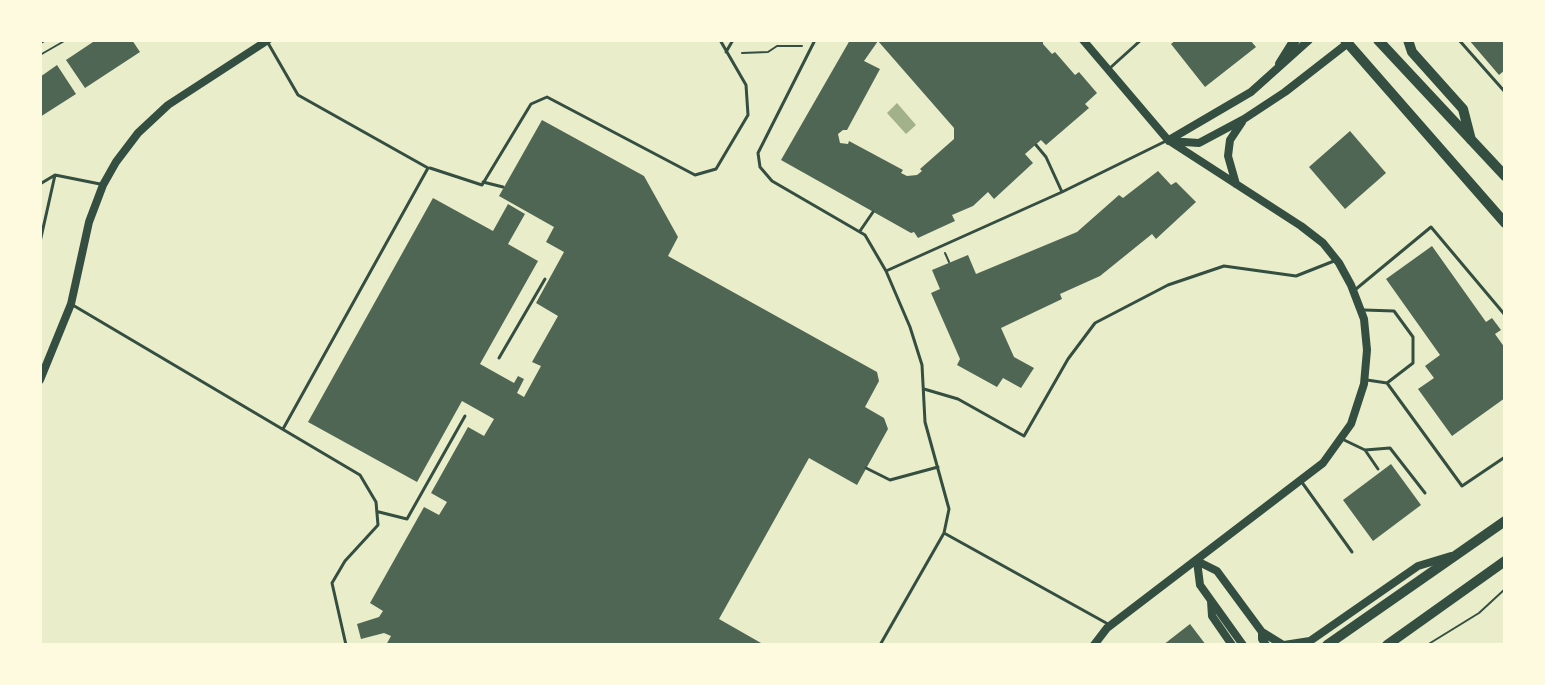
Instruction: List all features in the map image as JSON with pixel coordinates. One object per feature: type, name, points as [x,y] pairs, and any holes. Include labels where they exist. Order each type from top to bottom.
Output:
[{"type":"main road","points":[[1280,64],[1295,40]]},
{"type":"main road","points":[[1378,40],[1505,176]]},
{"type":"main road","points":[[1408,40],[1412,52],[1463,109],[1471,141]]},
{"type":"main road","points":[[1348,41],[1505,223]]},
{"type":"main road","points":[[1327,645],[1505,521]]},
{"type":"main road","points":[[1387,645],[1505,561]]},
{"type":"street","points":[[40,380],[71,304],[89,222],[103,185],[116,162],[156,115],[267,40]]},
{"type":"street","points":[[1083,40],[1168,140],[1323,243],[1353,291],[1360,310],[1367,350],[1358,404],[1342,439],[1323,463],[1111,626],[1094,645]]},
{"type":"street","points":[[1168,140],[1251,92],[1309,40]]},
{"type":"street","points":[[1168,140],[1199,143],[1244,119],[1285,92],[1348,41]]},
{"type":"street","points":[[1236,185],[1228,156],[1230,140],[1244,119]]},
{"type":"street","points":[[1197,561],[1217,571],[1262,632],[1283,645],[1310,641],[1418,566],[1459,553]]},
{"type":"street","points":[[1197,561],[1200,585],[1243,645]]},
{"type":"street","points":[[1211,600],[1212,616],[1232,645]]},
{"type":"street","points":[[1262,632],[1266,645]]},
{"type":"lane","points":[[267,40],[298,95],[428,168],[482,185],[531,104],[547,97],[695,175],[716,169],[748,115],[746,85],[720,40]]},
{"type":"lane","points":[[726,52],[733,40]]},
{"type":"lane","points":[[815,40],[758,153],[760,167],[772,181],[865,235],[886,271],[922,365],[925,422],[949,509],[944,533],[880,645]]},
{"type":"lane","points":[[1108,70],[1141,40]]},
{"type":"lane","points":[[1459,40],[1505,92]]},
{"type":"lane","points":[[886,271],[1062,192],[1168,140]]},
{"type":"lane","points":[[1036,145],[1046,157],[1062,192]]},
{"type":"lane","points":[[283,429],[428,168]]},
{"type":"lane","points":[[40,242],[55,175]]},
{"type":"lane","points":[[40,184],[55,175],[103,185]]},
{"type":"lane","points":[[483,182],[503,187]]},
{"type":"lane","points":[[860,231],[873,212]]},
{"type":"lane","points":[[1353,291],[1431,227],[1505,315]]},
{"type":"lane","points":[[924,389],[958,399],[1024,436],[1068,359],[1095,323],[1168,285],[1224,266],[1296,276],[1336,260]]},
{"type":"lane","points":[[499,358],[545,279]]},
{"type":"lane","points":[[71,304],[360,475],[376,502],[378,525],[345,561],[332,583],[346,645]]},
{"type":"lane","points":[[1360,310],[1394,311],[1413,337],[1413,363],[1387,383]]},
{"type":"lane","points":[[1364,379],[1387,383],[1462,486],[1505,457]]},
{"type":"lane","points":[[377,512],[407,519],[465,416]]},
{"type":"lane","points":[[1342,439],[1365,450],[1378,469]]},
{"type":"lane","points":[[1365,450],[1390,448],[1425,493]]},
{"type":"lane","points":[[866,468],[890,480],[938,467]]},
{"type":"lane","points":[[1301,481],[1352,552]]},
{"type":"lane","points":[[944,533],[1111,626]]},
{"type":"path","points":[[40,55],[66,40]]},
{"type":"path","points":[[742,53],[768,52],[777,46],[802,46]]},
{"type":"path","points":[[1427,645],[1479,613],[1505,589]]},
{"type":"shaded area","points":[[897,103],[916,125],[906,134],[887,113]]},
{"type":"building","points":[[96,40],[132,40],[140,52],[85,88],[66,60]]},
{"type":"building","points":[[850,40],[1043,40],[1052,54],[1055,52],[1075,75],[1079,72],[1097,93],[1085,104],[1089,108],[1046,145],[1041,140],[1025,154],[1033,163],[994,199],[988,192],[973,206],[952,215],[955,221],[918,238],[914,232],[781,160]],"holes":[[[878,41],[954,128],[954,139],[917,175],[907,176],[901,173],[903,170],[849,141],[848,144],[840,143],[838,134],[847,130],[880,69],[864,61]]]},
{"type":"building","points":[[1176,40],[1250,40],[1256,47],[1205,87],[1171,44]]},
{"type":"building","points":[[1469,40],[1505,40],[1505,70],[1499,75]]},
{"type":"building","points":[[57,65],[76,94],[40,117],[40,77]]},
{"type":"building","points":[[542,120],[644,176],[678,237],[668,256],[877,372],[879,381],[865,407],[884,418],[888,429],[857,485],[809,458],[719,619],[760,645],[386,645],[391,636],[384,633],[361,639],[357,624],[379,617],[383,611],[370,603],[424,507],[439,515],[447,502],[431,493],[468,427],[484,436],[494,419],[462,401],[417,482],[308,422],[433,198],[493,231],[508,204],[525,214],[508,244],[538,261],[480,364],[514,383],[518,376],[524,379],[517,393],[524,397],[541,366],[532,362],[558,316],[536,303],[564,252],[546,242],[554,227],[499,196]]},
{"type":"building","points":[[1350,131],[1386,173],[1345,209],[1309,167]]},
{"type":"building","points":[[1158,171],[1171,185],[1176,182],[1196,202],[1156,239],[1152,234],[1100,276],[1060,294],[1062,299],[1001,328],[1014,357],[1034,368],[1021,388],[1003,378],[997,387],[957,365],[960,359],[931,293],[940,289],[932,270],[968,255],[976,274],[1077,232],[1119,195],[1123,198]]},
{"type":"building","points":[[1432,246],[1486,322],[1492,318],[1501,330],[1495,334],[1505,348],[1505,398],[1452,436],[1418,389],[1434,378],[1425,366],[1440,355],[1386,279]]},
{"type":"building","points":[[1391,464],[1421,505],[1373,541],[1343,500]]},
{"type":"building","points":[[1190,624],[1206,645],[1163,645]]}]
